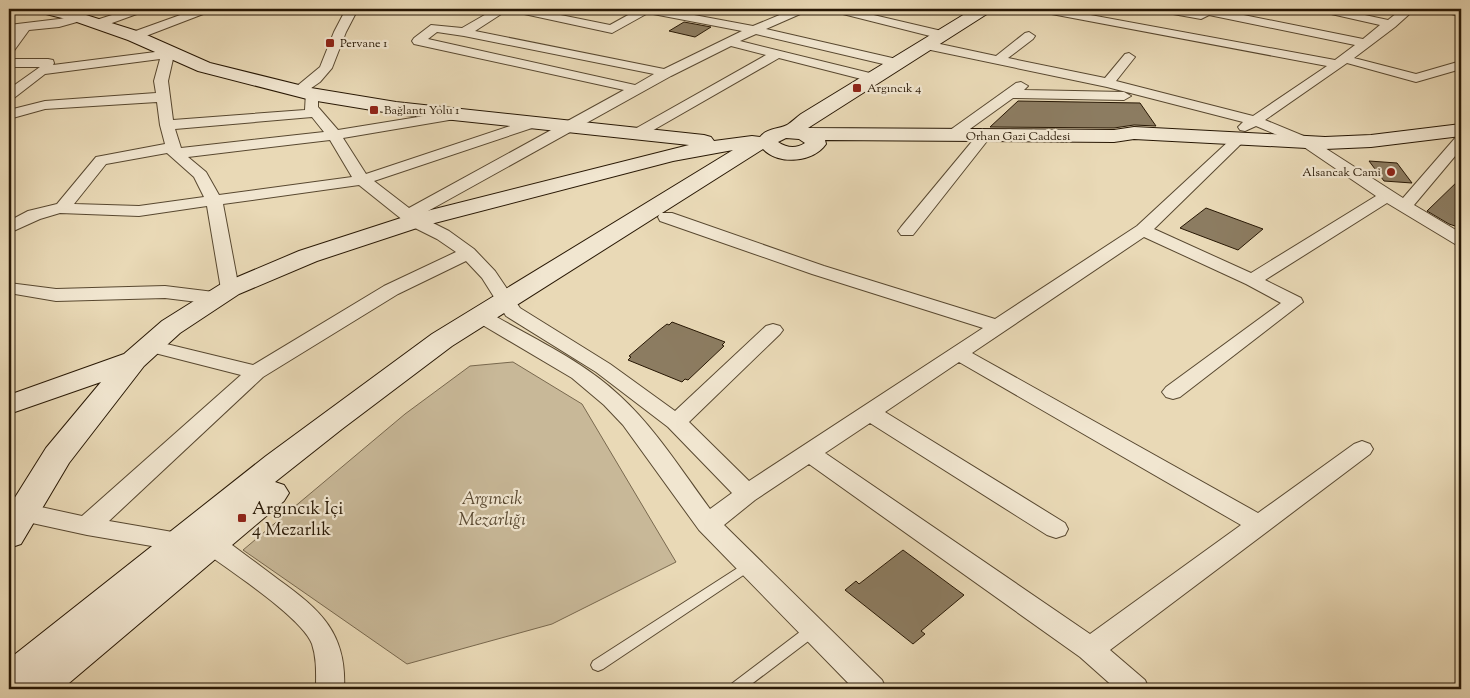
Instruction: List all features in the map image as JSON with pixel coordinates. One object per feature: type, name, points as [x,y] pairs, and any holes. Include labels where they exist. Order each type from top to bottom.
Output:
[{"type":"street","points":[[9,29],[89,21],[141,9]]},
{"type":"street","points":[[134,36],[207,9]]},
{"type":"street","points":[[308,99],[315,79],[326,68],[340,32],[352,9]]},
{"type":"street","points":[[464,32],[503,9]]},
{"type":"street","points":[[515,9],[612,29],[646,9],[755,30],[896,63]]},
{"type":"street","points":[[777,9],[799,10]]},
{"type":"street","points":[[835,9],[942,35]]},
{"type":"street","points":[[9,681],[376,388],[442,340],[498,313],[666,217],[787,142],[808,118],[984,9]]},
{"type":"street","points":[[1041,9],[1341,62],[1416,78],[1459,68]]},
{"type":"street","points":[[1162,9],[1201,16],[1207,10],[1366,43]]},
{"type":"street","points":[[1322,9],[1391,24]]},
{"type":"street","points":[[708,524],[747,494],[1143,230],[1253,120],[1341,62],[1409,9]]},
{"type":"street","points":[[1441,9],[1461,13]]},
{"type":"street","points":[[54,10],[134,36],[204,67],[308,99],[728,144]]},
{"type":"street","points":[[412,218],[636,89],[799,10]]},
{"type":"street","points":[[9,49],[25,27]]},
{"type":"street","points":[[636,89],[418,42],[436,28],[666,73]]},
{"type":"street","points":[[998,60],[1029,36]]},
{"type":"street","points":[[730,42],[873,78]]},
{"type":"street","points":[[926,45],[1108,83],[1253,120],[1302,142],[1386,196],[1461,240]]},
{"type":"street","points":[[41,70],[168,52]]},
{"type":"street","points":[[168,52],[161,81],[167,125],[174,150],[200,175],[214,200],[222,293]]},
{"type":"street","points":[[638,133],[777,54]]},
{"type":"street","points":[[1108,83],[1129,57]]},
{"type":"street","points":[[9,63],[49,64],[9,95]]},
{"type":"street","points":[[951,136],[1011,94],[1041,69]]},
{"type":"street","points":[[1011,94],[1154,96]]},
{"type":"street","points":[[9,115],[26,108],[55,104],[163,97]]},
{"type":"street","points":[[167,125],[308,99]]},
{"type":"street","points":[[308,99],[335,136],[362,180],[412,218],[443,235],[468,253],[489,275],[498,313],[612,400],[631,420],[708,524],[872,689]]},
{"type":"street","points":[[9,103],[26,108]]},
{"type":"street","points":[[62,208],[101,160],[174,150],[244,148],[335,136],[455,115]]},
{"type":"street","points":[[9,228],[34,215],[62,208],[139,211],[362,180],[536,122]]},
{"type":"street","name":"Orhan Gazi Caddesi","points":[[728,144],[787,142],[885,146],[922,135],[1114,136],[1137,139],[1234,140],[1287,145],[1302,142],[1366,141],[1461,130]]},
{"type":"street","points":[[906,231],[984,136]]},
{"type":"street","points":[[1404,207],[1461,140]]},
{"type":"street","points":[[34,689],[211,543],[498,313],[757,144],[787,142]]},
{"type":"street","points":[[9,534],[16,511],[57,456],[142,353],[171,327],[222,293],[316,253],[412,218],[672,155],[728,144]]},
{"type":"street","points":[[1252,280],[1386,196]]},
{"type":"street","points":[[666,217],[818,270],[1000,327]]},
{"type":"street","points":[[1143,230],[1252,280],[1294,302],[1173,392]]},
{"type":"street","points":[[87,526],[256,372],[391,290],[468,253]]},
{"type":"street","points":[[9,288],[56,295],[165,292],[222,293]]},
{"type":"street","points":[[498,313],[603,368],[676,422],[747,494]]},
{"type":"street","points":[[676,422],[773,330]]},
{"type":"street","points":[[9,406],[142,353],[256,372]]},
{"type":"street","points":[[959,354],[1259,524]]},
{"type":"street","points":[[870,413],[1056,529]]},
{"type":"street","points":[[1090,649],[1362,449]]},
{"type":"street","points":[[810,453],[1090,649],[1135,689]]},
{"type":"street","points":[[16,511],[87,526],[181,542]]},
{"type":"street","points":[[211,543],[310,618],[326,643],[331,672],[330,689]]},
{"type":"lane","points":[[598,666],[750,566]]},
{"type":"lane","points":[[735,689],[814,629]]},
{"type":"green space","name":"Argıncık Mezarlığı","points":[[513,362],[582,404],[676,562],[552,624],[407,664],[243,550],[405,414],[470,366]]},
{"type":"building","points":[[684,22],[711,27],[695,37],[669,31]]},
{"type":"building","points":[[1018,101],[1140,103],[1156,126],[1134,125],[1114,128],[990,127]]},
{"type":"building","name":"Alsancak Cami","points":[[1369,161],[1397,163],[1412,183],[1384,181]]},
{"type":"building","points":[[1461,178],[1461,228],[1449,224],[1427,211]]},
{"type":"building","points":[[1206,208],[1263,229],[1238,250],[1180,228]]},
{"type":"building","points":[[672,322],[725,342],[722,345],[724,346],[688,380],[685,379],[682,382],[628,360],[631,357],[629,356],[658,331]]},
{"type":"building","points":[[903,550],[964,595],[921,631],[925,634],[913,644],[845,590],[856,581],[859,584]]},
{"type":"place","name":"Pervane 1","points":[[330,43]]},
{"type":"place","name":"Argıncık 4","points":[[857,88]]},
{"type":"place","name":"Bağlantı Yolu 1","points":[[374,110]]},
{"type":"place","name":"Alsancak Cami","points":[[1391,172]]},
{"type":"place","name":"Argıncık İçi 4 Mezarlık","points":[[242,518]]}]
